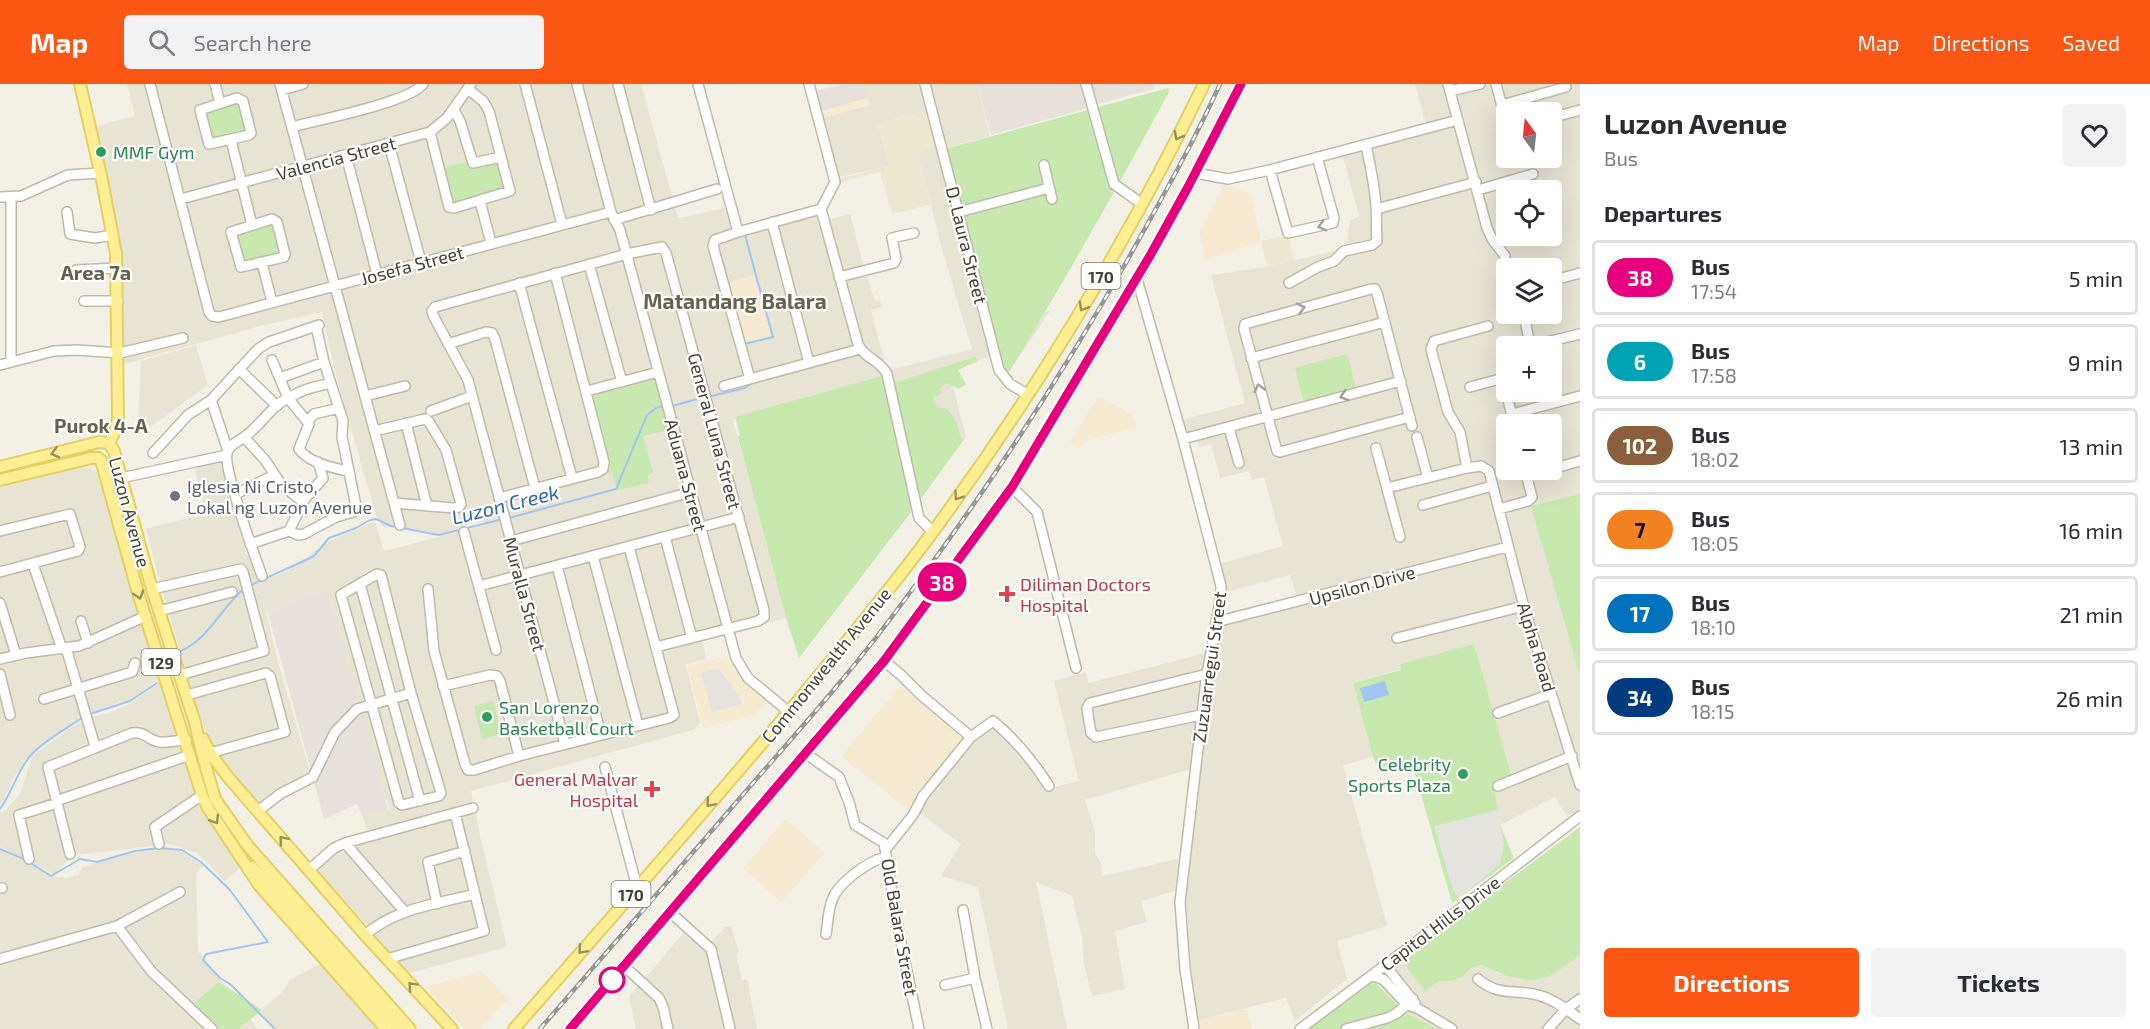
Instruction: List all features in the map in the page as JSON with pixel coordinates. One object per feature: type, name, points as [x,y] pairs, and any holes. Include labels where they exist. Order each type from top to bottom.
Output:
[{"type":"main road","name":"Luzon Avenue","points":[[80,84],[113,235],[117,268],[118,418],[109,443],[114,451],[152,589],[187,695],[215,799],[248,846],[374,995],[399,1029]]},
{"type":"main road","name":"Commonwealth Avenue","points":[[514,1029],[789,712],[933,532],[1077,318],[1142,204],[1204,84]]},
{"type":"main road","name":"170","points":[[570,1029],[884,661],[1012,487],[1137,279],[1241,84]]},
{"type":"main road","points":[[0,467],[99,442],[109,443]]},
{"type":"main road","name":"Luzon Avenue","points":[[0,480],[91,458],[99,459],[202,795],[219,826],[241,855],[259,885],[386,1029]]},
{"type":"main road","name":"Luzon Avenue","points":[[195,723],[210,753],[228,777],[365,935],[452,1029]]},
{"type":"main road","name":"Luzon Avenue","points":[[241,855],[374,995],[410,1029]]},
{"type":"street","points":[[150,84],[181,199]]},
{"type":"street","points":[[215,84],[220,103]]},
{"type":"street","points":[[303,84],[281,87],[400,525]]},
{"type":"street","points":[[292,127],[398,99],[415,92],[423,84]]},
{"type":"street","points":[[525,84],[562,224]]},
{"type":"street","name":"Aduana Street","points":[[577,84],[613,216],[627,254],[727,628],[741,669],[748,678],[789,712]]},
{"type":"street","points":[[618,84],[651,210]]},
{"type":"street","points":[[698,84],[738,231]]},
{"type":"street","points":[[809,84],[835,182],[821,209],[839,278],[860,349],[884,368],[887,374],[919,518],[933,532]]},
{"type":"street","name":"D. Laura Street","points":[[925,84],[999,370],[1011,384],[1027,394]]},
{"type":"street","points":[[1086,84],[1114,184],[1142,204]]},
{"type":"street","points":[[1480,84],[1449,88],[1489,234],[1505,256]]},
{"type":"street","points":[[1496,84],[1501,102]]},
{"type":"street","points":[[430,132],[449,207],[454,208],[510,191],[489,111],[470,87]]},
{"type":"street","name":"Valencia Street","points":[[181,199],[430,132],[447,118],[470,87]]},
{"type":"street","points":[[1513,102],[1566,87]]},
{"type":"street","points":[[237,98],[243,101],[251,133],[209,144],[199,113],[203,108],[220,103],[237,98]]},
{"type":"street","points":[[454,110],[460,121],[473,163],[501,157]]},
{"type":"street","points":[[1562,115],[1580,110]]},
{"type":"street","points":[[1195,173],[1228,178],[1270,170],[1458,120]]},
{"type":"street","points":[[231,140],[252,225]]},
{"type":"street","points":[[389,144],[421,262]]},
{"type":"street","points":[[1289,283],[1334,261],[1344,251],[1377,241],[1372,171],[1366,145]]},
{"type":"street","points":[[346,155],[377,274]]},
{"type":"street","points":[[1270,170],[1288,234],[1333,223],[1334,218],[1317,157]]},
{"type":"street","points":[[1044,165],[1052,199]]},
{"type":"street","points":[[0,197],[28,193],[68,175],[100,172]]},
{"type":"street","points":[[1376,207],[1380,208],[1533,174]]},
{"type":"street","points":[[959,212],[1049,188]]},
{"type":"street","name":"Josefa Street","points":[[181,199],[209,312],[212,316],[219,316],[562,224],[651,210],[717,189]]},
{"type":"street","points":[[11,197],[11,362]]},
{"type":"street","points":[[480,201],[492,243]]},
{"type":"street","points":[[750,379],[713,246],[715,240],[738,231],[821,209]]},
{"type":"street","points":[[67,212],[70,234],[95,238],[113,235]]},
{"type":"street","points":[[272,219],[277,222],[284,257],[242,267],[231,233],[233,230],[252,225],[272,219]]},
{"type":"street","points":[[772,222],[809,363]]},
{"type":"street","points":[[839,278],[896,262],[892,238],[914,233]]},
{"type":"street","name":"General Luna Street","points":[[627,254],[662,247],[666,253],[764,610],[764,617],[758,621],[727,628]]},
{"type":"street","points":[[572,478],[519,283],[627,254]]},
{"type":"street","points":[[0,263],[11,263]]},
{"type":"street","points":[[262,263],[272,302]]},
{"type":"street","points":[[590,264],[622,381]]},
{"type":"street","points":[[76,270],[117,268]]},
{"type":"street","points":[[499,498],[603,469],[604,462],[587,391],[555,273]]},
{"type":"street","points":[[1562,278],[1580,273]]},
{"type":"street","name":"Zuzuarregui Street","points":[[1137,279],[1183,440],[1221,586],[1207,674],[1180,902],[1185,969],[1194,1029]]},
{"type":"street","name":"Muralla Street","points":[[519,283],[442,304],[432,311],[465,373],[565,744]]},
{"type":"street","points":[[1371,289],[1375,290],[1411,421],[1277,451],[1251,358],[1245,324],[1371,289]]},
{"type":"street","points":[[84,301],[118,301]]},
{"type":"street","points":[[0,314],[11,313]]},
{"type":"street","points":[[1251,358],[1385,322]]},
{"type":"street","points":[[153,453],[188,415],[211,400],[251,356],[269,342],[318,325],[324,362],[343,421],[342,437],[357,511],[336,517],[304,534],[298,535],[289,531],[250,544]]},
{"type":"street","points":[[1387,488],[1467,468],[1460,432],[1448,412],[1431,344],[1434,341],[1488,326]]},
{"type":"street","points":[[448,344],[486,332],[492,333],[535,488]]},
{"type":"street","points":[[1562,338],[1580,334]]},
{"type":"street","points":[[0,365],[54,351],[77,350],[117,354],[183,338]]},
{"type":"street","points":[[724,386],[860,349]]},
{"type":"street","points":[[272,360],[288,398],[308,421],[309,428],[299,449],[303,454],[318,462],[348,471]]},
{"type":"street","points":[[280,378],[324,362]]},
{"type":"street","points":[[239,369],[277,406]]},
{"type":"street","points":[[587,391],[658,372]]},
{"type":"street","points":[[1470,387],[1496,378]]},
{"type":"street","points":[[1183,440],[1401,381]]},
{"type":"street","points":[[121,478],[227,453],[233,443],[244,437],[288,398],[298,392],[331,383]]},
{"type":"street","points":[[365,396],[405,386]]},
{"type":"street","points":[[374,431],[406,423],[472,396]]},
{"type":"street","points":[[1509,402],[1512,414],[1580,396]]},
{"type":"street","points":[[211,400],[250,544],[262,576]]},
{"type":"street","points":[[308,421],[314,414],[339,408]]},
{"type":"street","points":[[394,502],[459,507],[461,504],[446,450],[428,415]]},
{"type":"street","points":[[406,423],[427,506]]},
{"type":"street","points":[[1229,428],[1239,462]]},
{"type":"street","points":[[244,437],[265,460],[281,484],[303,502]]},
{"type":"street","points":[[1417,437],[1428,478]]},
{"type":"street","points":[[1376,448],[1400,537]]},
{"type":"street","points":[[1562,465],[1580,461]]},
{"type":"street","points":[[289,531],[303,502],[324,478],[318,462]]},
{"type":"street","name":"Alpha Road","points":[[1467,468],[1481,466],[1489,471],[1524,606],[1580,785]]},
{"type":"street","points":[[236,494],[274,475]]},
{"type":"street","points":[[1498,508],[1528,501],[1532,497],[1528,480]]},
{"type":"street","points":[[1423,505],[1492,486]]},
{"type":"street","points":[[1012,487],[1037,512],[1076,668]]},
{"type":"street","points":[[511,541],[691,492]]},
{"type":"street","points":[[0,531],[70,514],[79,550],[0,572]]},
{"type":"street","points":[[479,586],[739,518]]},
{"type":"street","points":[[464,531],[496,650]]},
{"type":"street","points":[[665,537],[692,638]]},
{"type":"street","points":[[428,589],[432,641],[443,686],[468,770],[474,770],[674,715],[629,547]]},
{"type":"street","name":"Upsilon Drive","points":[[1216,622],[1507,547]]},
{"type":"street","points":[[593,556],[638,725]]},
{"type":"street","points":[[33,564],[78,689],[95,747]]},
{"type":"street","points":[[557,566],[602,735]]},
{"type":"street","points":[[152,589],[242,570],[264,651],[180,675]]},
{"type":"street","points":[[377,574],[381,576],[411,693],[441,795],[400,805],[341,595],[360,584],[377,574]]},
{"type":"street","points":[[360,584],[420,801]]},
{"type":"street","points":[[159,611],[232,592]]},
{"type":"street","points":[[0,603],[16,655]]},
{"type":"street","points":[[1397,638],[1524,606]]},
{"type":"street","points":[[0,659],[88,643],[146,616]]},
{"type":"street","points":[[81,621],[88,643]]},
{"type":"street","points":[[656,647],[727,628]]},
{"type":"street","points":[[884,661],[972,737]]},
{"type":"street","points":[[44,699],[132,672],[135,663]]},
{"type":"street","points":[[364,674],[382,669]]},
{"type":"street","points":[[187,695],[266,673],[270,676],[285,732],[210,753]]},
{"type":"street","points":[[0,674],[10,715]]},
{"type":"street","points":[[1202,716],[1096,737],[1091,734],[1087,708],[1089,703],[1207,674]]},
{"type":"street","points":[[443,686],[490,675],[497,676],[519,756]]},
{"type":"street","points":[[258,811],[275,797],[313,777],[335,732],[351,713],[371,703],[411,693]]},
{"type":"street","points":[[1498,713],[1551,694]]},
{"type":"street","points":[[826,934],[831,903],[837,890],[886,853],[913,815],[923,796],[972,737],[993,721],[1034,762],[1049,786]]},
{"type":"street","points":[[70,854],[48,767],[137,732],[142,732],[157,742],[186,740]]},
{"type":"street","name":"Old Balara Street","points":[[805,753],[839,777],[849,801],[855,825],[881,840],[886,853],[900,938],[919,1029]]},
{"type":"street","points":[[29,859],[19,815],[190,755]]},
{"type":"street","points":[[1498,786],[1572,756]]},
{"type":"street","points":[[605,767],[637,887]]},
{"type":"street","points":[[159,844],[155,827],[202,795]]},
{"type":"street","points":[[309,870],[334,848],[345,843],[473,808]]},
{"type":"street","points":[[387,959],[482,933],[484,928],[455,813]]},
{"type":"street","name":"Capitol Hills Drive","points":[[1299,1029],[1580,816]]},
{"type":"street","points":[[345,843],[405,912]]},
{"type":"street","points":[[437,904],[428,862],[465,851]]},
{"type":"street","points":[[0,959],[117,926],[180,892]]},
{"type":"street","points":[[365,935],[387,919],[405,912],[475,894]]},
{"type":"street","points":[[963,910],[987,1029]]},
{"type":"street","points":[[670,912],[711,949],[730,1029]]},
{"type":"street","points":[[117,926],[151,972],[212,1029]]},
{"type":"street","points":[[1386,965],[1412,1004]]},
{"type":"street","points":[[624,966],[659,998],[668,1029]]},
{"type":"street","points":[[1372,975],[1384,980],[1412,1004],[1452,1029]]},
{"type":"street","points":[[945,985],[975,978]]},
{"type":"street","points":[[1478,979],[1487,987],[1498,991],[1533,994],[1551,1000],[1580,1019]]},
{"type":"street","points":[[1548,1029],[1566,1009],[1580,999]]},
{"type":"street","points":[[1346,1029],[1387,1018],[1412,1004]]},
{"type":"shaded area","points":[[127,84],[641,84],[678,218],[725,208],[731,230],[825,204],[830,219],[850,214],[875,301],[880,300],[882,307],[871,310],[888,375],[733,420],[786,618],[702,641],[706,659],[686,665],[700,723],[693,730],[471,791],[507,947],[409,973],[313,865],[328,851],[368,835],[363,817],[390,810],[372,756],[326,588],[268,613],[266,610],[277,659],[311,775],[260,808],[211,743],[198,712],[146,529],[206,513],[194,467],[224,457],[246,555],[252,554],[260,582],[287,571],[329,541],[375,521],[384,551],[485,525],[484,522],[474,522],[445,534],[382,526],[376,515],[337,380],[322,312],[257,327],[121,365],[122,283],[93,127],[135,116]]},
{"type":"shaded area","points":[[844,84],[864,84],[868,98],[818,112],[812,92]]},
{"type":"shaded area","points":[[864,84],[919,84],[926,110],[878,124],[889,166],[836,178],[820,119],[869,105]]},
{"type":"shaded area","points":[[925,84],[977,84],[990,136],[943,149]]},
{"type":"shaded area","points":[[977,84],[1082,84],[1089,108],[991,135]]},
{"type":"shaded area","points":[[1091,84],[1153,84],[1154,89],[1097,104]]},
{"type":"shaded area","points":[[1415,84],[1580,84],[1580,494],[1532,506],[1580,676],[1580,809],[1567,816],[1555,797],[1500,825],[1494,784],[1512,778],[1474,645],[1400,664],[1402,669],[1353,683],[1373,757],[1343,765],[1387,926],[1337,941],[1347,979],[1295,1021],[1286,998],[1196,1021],[1185,888],[1207,696],[1218,624],[1297,599],[1290,575],[1226,592],[1219,564],[1283,546],[1264,477],[1252,480],[1249,471],[1220,478],[1211,444],[1200,447],[1197,439],[1187,441],[1182,420],[1245,403],[1211,275],[1267,267],[1346,248],[1350,220],[1359,216],[1340,146],[1426,124]]},
{"type":"shaded area","points":[[868,98],[870,104],[820,119],[818,112]]},
{"type":"shaded area","points":[[926,110],[937,147],[918,153],[932,204],[892,214],[880,172],[840,182],[839,179],[889,166],[878,124]]},
{"type":"shaded area","points":[[937,147],[954,210],[1020,318],[1050,311],[1004,379],[992,356],[949,371],[966,437],[954,452],[894,383],[890,370],[972,349],[943,253],[918,152]]},
{"type":"shaded area","points":[[1224,185],[1251,193],[1261,241],[1206,260],[1199,231]]},
{"type":"shaded area","points":[[1281,237],[1289,238],[1294,260],[1267,267],[1261,241]]},
{"type":"shaded area","points":[[754,275],[771,335],[742,343],[726,283]]},
{"type":"shaded area","points":[[196,345],[208,385],[152,426],[138,424],[141,361]]},
{"type":"shaded area","points":[[1098,396],[1133,415],[1136,427],[1091,439],[1077,448],[1070,442]]},
{"type":"shaded area","points":[[82,466],[99,472],[158,680],[129,701],[86,714],[31,754],[14,777],[0,804],[0,485]]},
{"type":"shaded area","points":[[326,588],[389,811],[363,817],[357,804],[324,819],[268,613]]},
{"type":"shaded area","points":[[1209,652],[1200,696],[1191,769],[1085,800],[1095,833],[1095,853],[1101,864],[1102,876],[1178,859],[1175,891],[1141,901],[1147,922],[1115,931],[1125,989],[1092,996],[1072,896],[1036,882],[1067,1029],[1008,1029],[978,887],[941,876],[961,844],[916,810],[976,734],[995,724],[1020,741],[1033,755],[1054,787],[1079,781],[1054,681],[1086,672],[1089,683]]},
{"type":"shaded area","points":[[727,656],[743,681],[768,701],[754,715],[704,728],[687,666]]},
{"type":"shaded area","points":[[718,668],[739,696],[742,704],[712,712],[701,673]]},
{"type":"shaded area","points":[[162,681],[193,783],[196,803],[241,867],[225,881],[197,853],[170,844],[75,855],[54,874],[0,847],[0,812],[5,811],[20,794],[32,756],[70,728],[90,717],[109,713],[131,703]]},
{"type":"shaded area","points":[[900,686],[966,740],[908,810],[841,756]]},
{"type":"shaded area","points":[[1497,810],[1504,845],[1500,864],[1459,898],[1453,890],[1434,826]]},
{"type":"shaded area","points":[[786,819],[825,853],[781,902],[743,868]]},
{"type":"shaded area","points":[[162,848],[180,851],[204,865],[196,873],[198,951],[258,1029],[0,1029],[0,850],[55,876],[65,878],[78,875],[83,867],[128,854]]},
{"type":"shaded area","points":[[690,925],[711,942],[725,927],[731,926],[739,952],[736,954],[742,980],[747,979],[757,1029],[636,1029],[629,997]]},
{"type":"shaded area","points":[[1580,956],[1580,1029],[1438,1029],[1404,1012],[1375,981],[1402,961],[1439,981],[1453,981],[1465,975],[1471,968],[1481,965],[1501,974],[1544,978]]},
{"type":"shaded area","points":[[323,962],[383,1029],[276,1029],[272,1026],[261,1013],[263,1008],[282,993],[290,980]]},
{"type":"shaded area","points":[[482,971],[508,999],[480,1029],[465,1029],[425,987]]},
{"type":"shaded area","points":[[1247,1009],[1252,1029],[1198,1029],[1196,1021]]},
{"type":"green space","points":[[1168,88],[1169,92],[1110,199],[1007,375],[1001,370],[945,149]]},
{"type":"green space","points":[[241,101],[249,132],[211,142],[203,111]]},
{"type":"green space","points":[[497,160],[506,191],[451,205],[441,168],[470,161]]},
{"type":"green space","points":[[273,222],[281,254],[241,264],[233,232]]},
{"type":"green space","points":[[1347,354],[1356,388],[1304,402],[1295,368]]},
{"type":"green space","points":[[975,357],[978,361],[958,370],[966,384],[959,389],[946,383],[940,389],[942,394],[933,397],[937,407],[947,409],[956,421],[962,442],[799,658],[786,618],[738,437],[740,434],[735,417],[882,376],[888,385]]},
{"type":"green space","points":[[657,374],[672,429],[643,436],[653,473],[647,475],[649,483],[617,490],[612,472],[604,473],[590,392]]},
{"type":"green space","points":[[1580,494],[1580,676],[1531,506]]},
{"type":"green space","name":"Celebrity Sports Plaza","points":[[1474,644],[1512,778],[1494,784],[1500,825],[1514,858],[1452,903],[1412,763],[1379,768],[1373,757],[1353,683],[1401,670],[1400,664]]},
{"type":"green space","name":"San Lorenzo Basketball Court","points":[[493,701],[502,734],[482,739],[474,706]]},
{"type":"green space","points":[[1580,827],[1580,956],[1544,978],[1519,979],[1481,965],[1471,968],[1465,975],[1453,981],[1439,981],[1425,991],[1402,961],[1375,982],[1404,1012],[1438,1029],[1309,1029]]},
{"type":"green space","points":[[219,982],[262,1010],[239,1029],[220,1029],[193,1004]]},
{"type":"water","points":[[1385,681],[1389,695],[1364,702],[1360,688]]},
{"type":"waterway","name":"Luzon Creek","points":[[744,344],[773,337],[745,235]]},
{"type":"waterway","name":"Luzon Creek","points":[[712,396],[745,388],[753,382]]},
{"type":"waterway","name":"Luzon Creek","points":[[672,406],[701,398]]},
{"type":"waterway","name":"Luzon Creek","points":[[509,518],[616,489],[647,415],[663,406]]},
{"type":"waterway","name":"Luzon Creek","points":[[249,586],[314,556],[329,538],[370,520],[376,519],[391,526],[439,535],[503,519]]},
{"type":"waterway","name":"Luzon Creek","points":[[181,651],[200,638],[245,588]]},
{"type":"waterway","name":"Luzon Creek","points":[[90,714],[130,701],[157,683]]},
{"type":"waterway","name":"Luzon Creek","points":[[0,809],[22,767],[31,755],[82,718]]},
{"type":"waterway","points":[[0,849],[26,860],[51,876],[80,859],[97,862],[135,851],[159,848],[182,850],[201,862],[230,890],[268,942],[206,954],[203,960],[275,1029]]},
{"type":"railway","points":[[540,1029],[836,687],[955,532],[1015,443],[1100,307],[1199,129],[1220,84]]},
{"type":"bus line","name":"38","points":[[570,1029],[884,661],[1012,487],[1137,279],[1241,84]]},
{"type":"place","name":"MMF Gym","points":[[101,152]]},
{"type":"place","name":"Iglesia Ni Cristo, Lokal ng Luzon Avenue","points":[[175,496]]},
{"type":"place","name":"Diliman Doctors Hospital","points":[[1007,594]]},
{"type":"place","name":"San Lorenzo Basketball Court","points":[[487,717]]},
{"type":"place","name":"Celebrity Sports Plaza","points":[[1463,774]]},
{"type":"place","name":"General Malvar Hospital","points":[[652,789]]},
{"type":"district","name":"Area 7a","points":[[96,272]]},
{"type":"district","name":"Matandang Balara","points":[[735,300]]},
{"type":"district","name":"Purok 4-A","points":[[101,425]]}]
